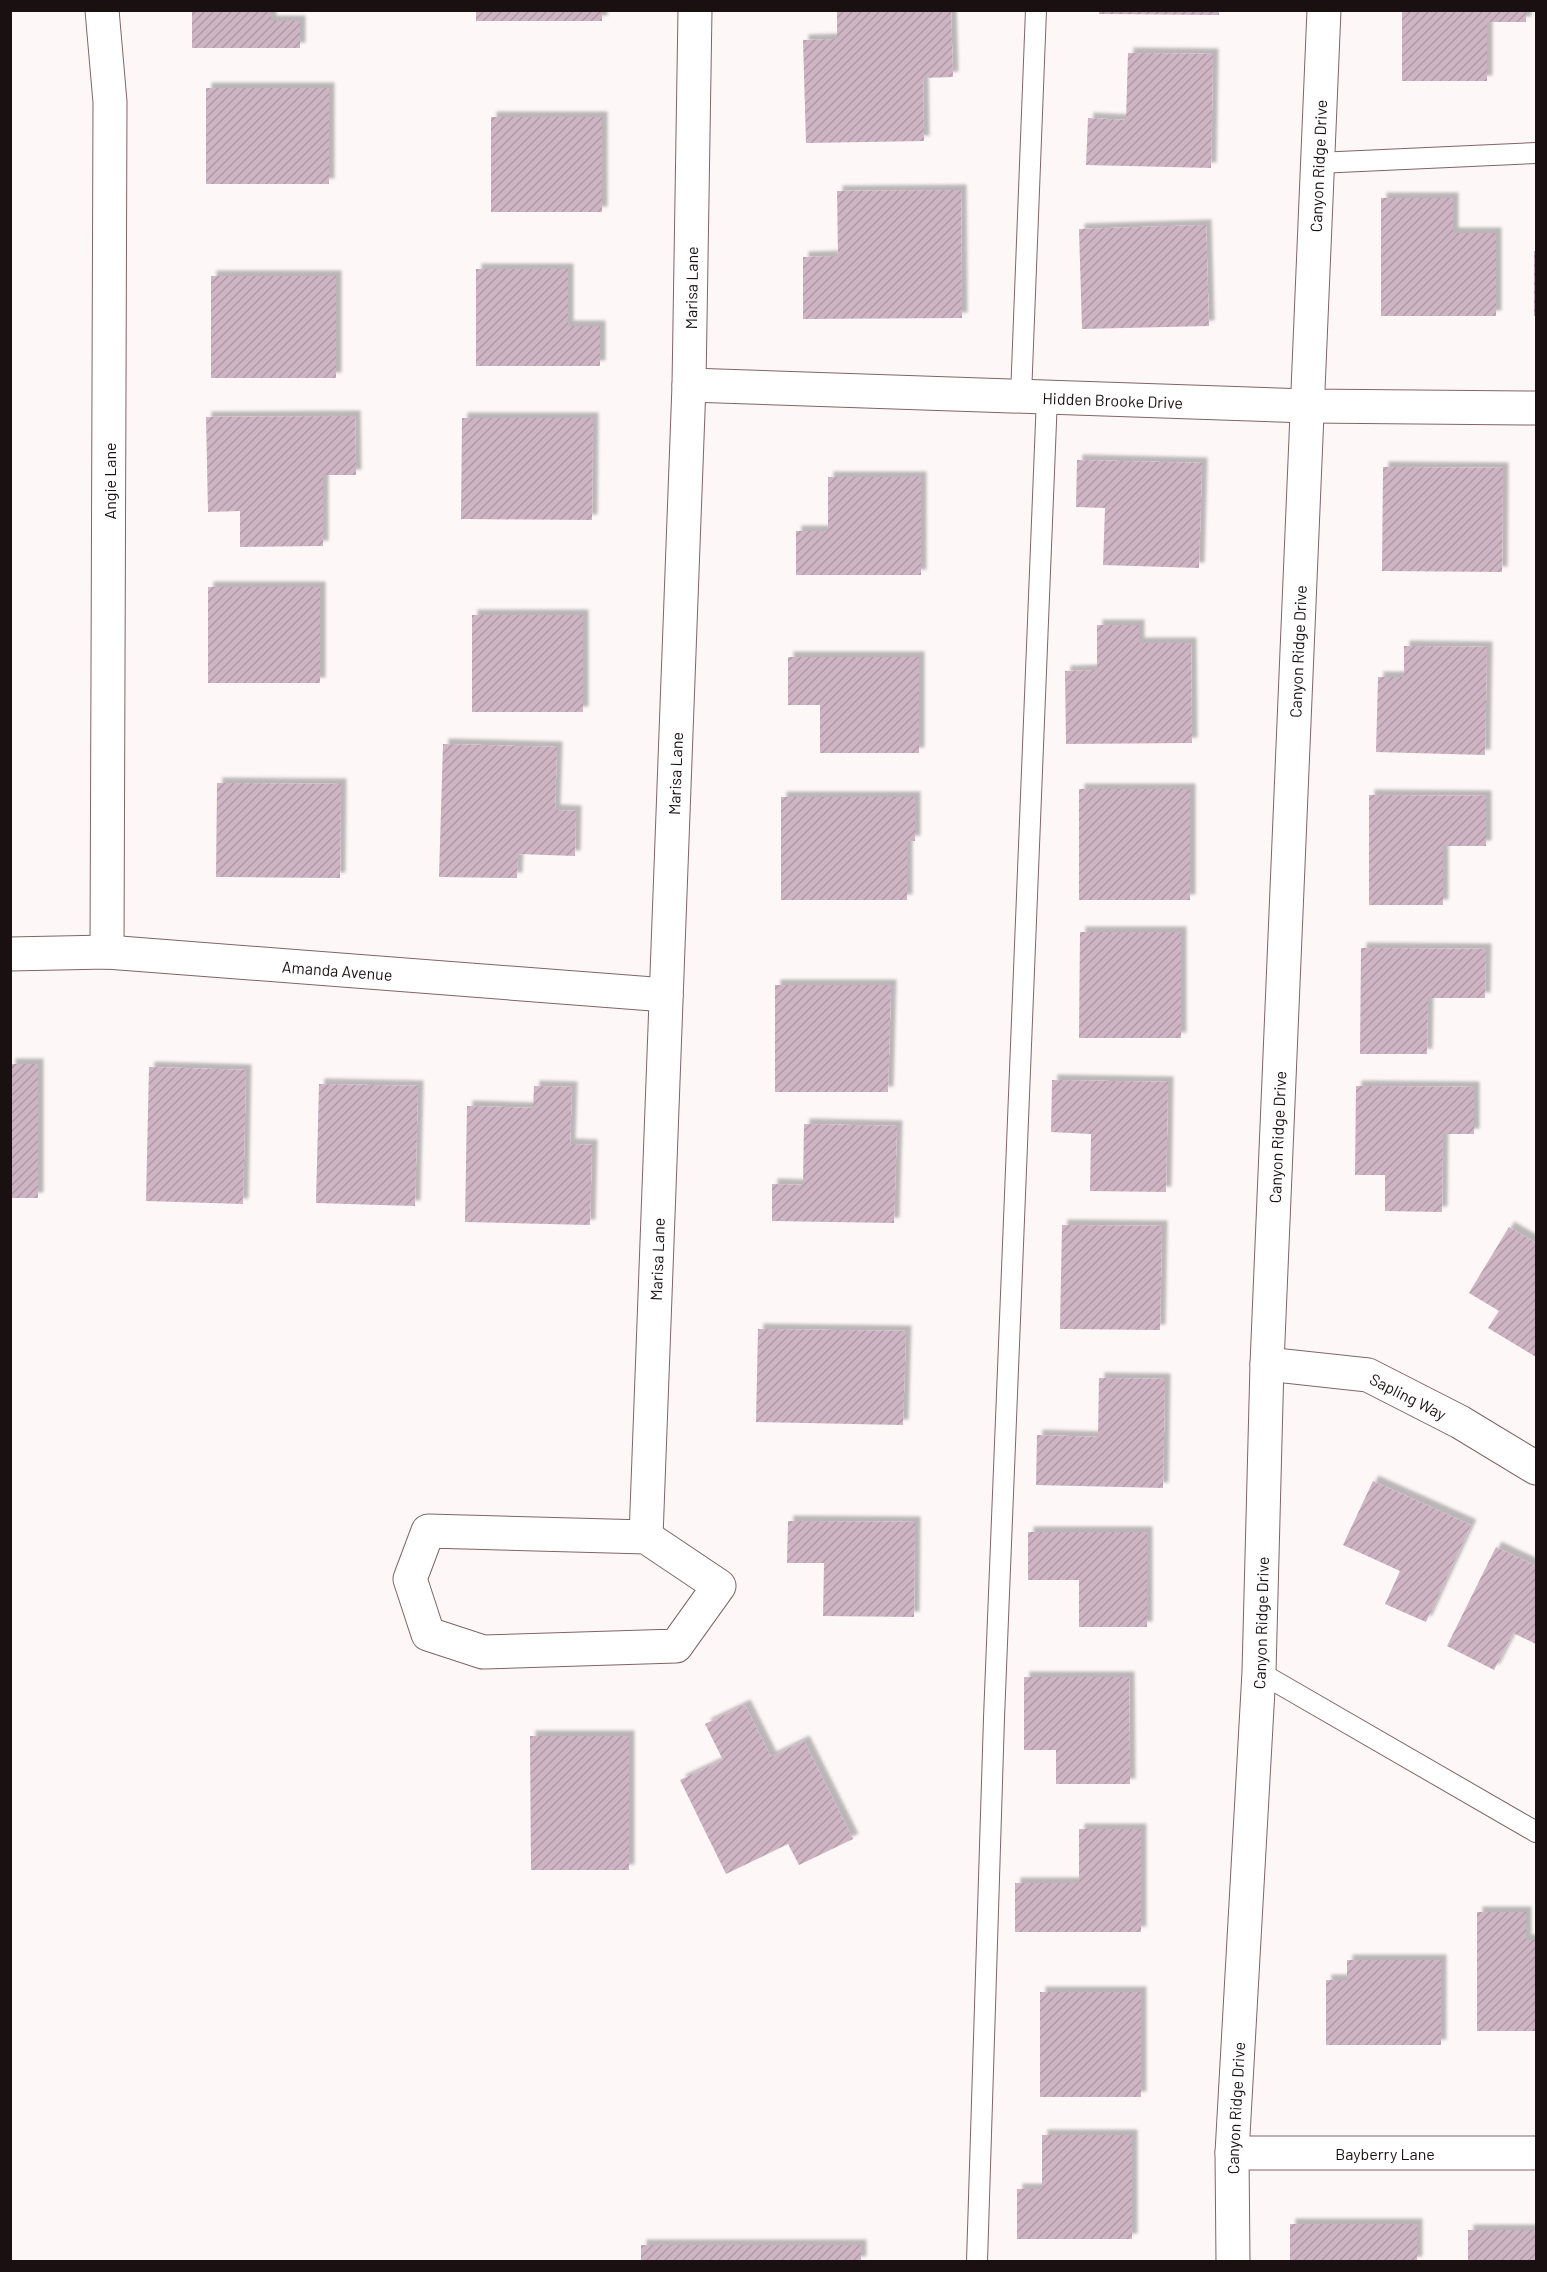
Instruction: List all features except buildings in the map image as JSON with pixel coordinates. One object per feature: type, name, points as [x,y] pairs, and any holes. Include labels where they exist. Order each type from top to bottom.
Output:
[{"type":"street","name":"Angie Lane","points":[[102,10],[110,102],[107,952]]},
{"type":"street","name":"Marisa Lane","points":[[646,1537],[689,385],[695,10]]},
{"type":"street","name":"Canyon Ridge Drive","points":[[1233,2262],[1232,2153],[1259,1672],[1267,1364],[1324,10]]},
{"type":"street","name":"Hidden Brooke Drive","points":[[689,385],[1308,406],[1536,408]]},
{"type":"street","name":"Amanda Avenue","points":[[10,954],[107,952],[666,995]]},
{"type":"street","name":"Sapling Way","points":[[1267,1364],[1368,1375],[1460,1422],[1536,1468]]},
{"type":"street","points":[[428,1531],[646,1537],[719,1586],[676,1646],[483,1652],[428,1634],[410,1580],[428,1531]]},
{"type":"street","name":"Bayberry Lane","points":[[1232,2153],[1536,2153]]},
{"type":"lane","points":[[977,2262],[1034,397],[1036,10]]},
{"type":"lane","points":[[1317,163],[1536,153]]},
{"type":"lane","points":[[1259,1672],[1536,1832]]}]
